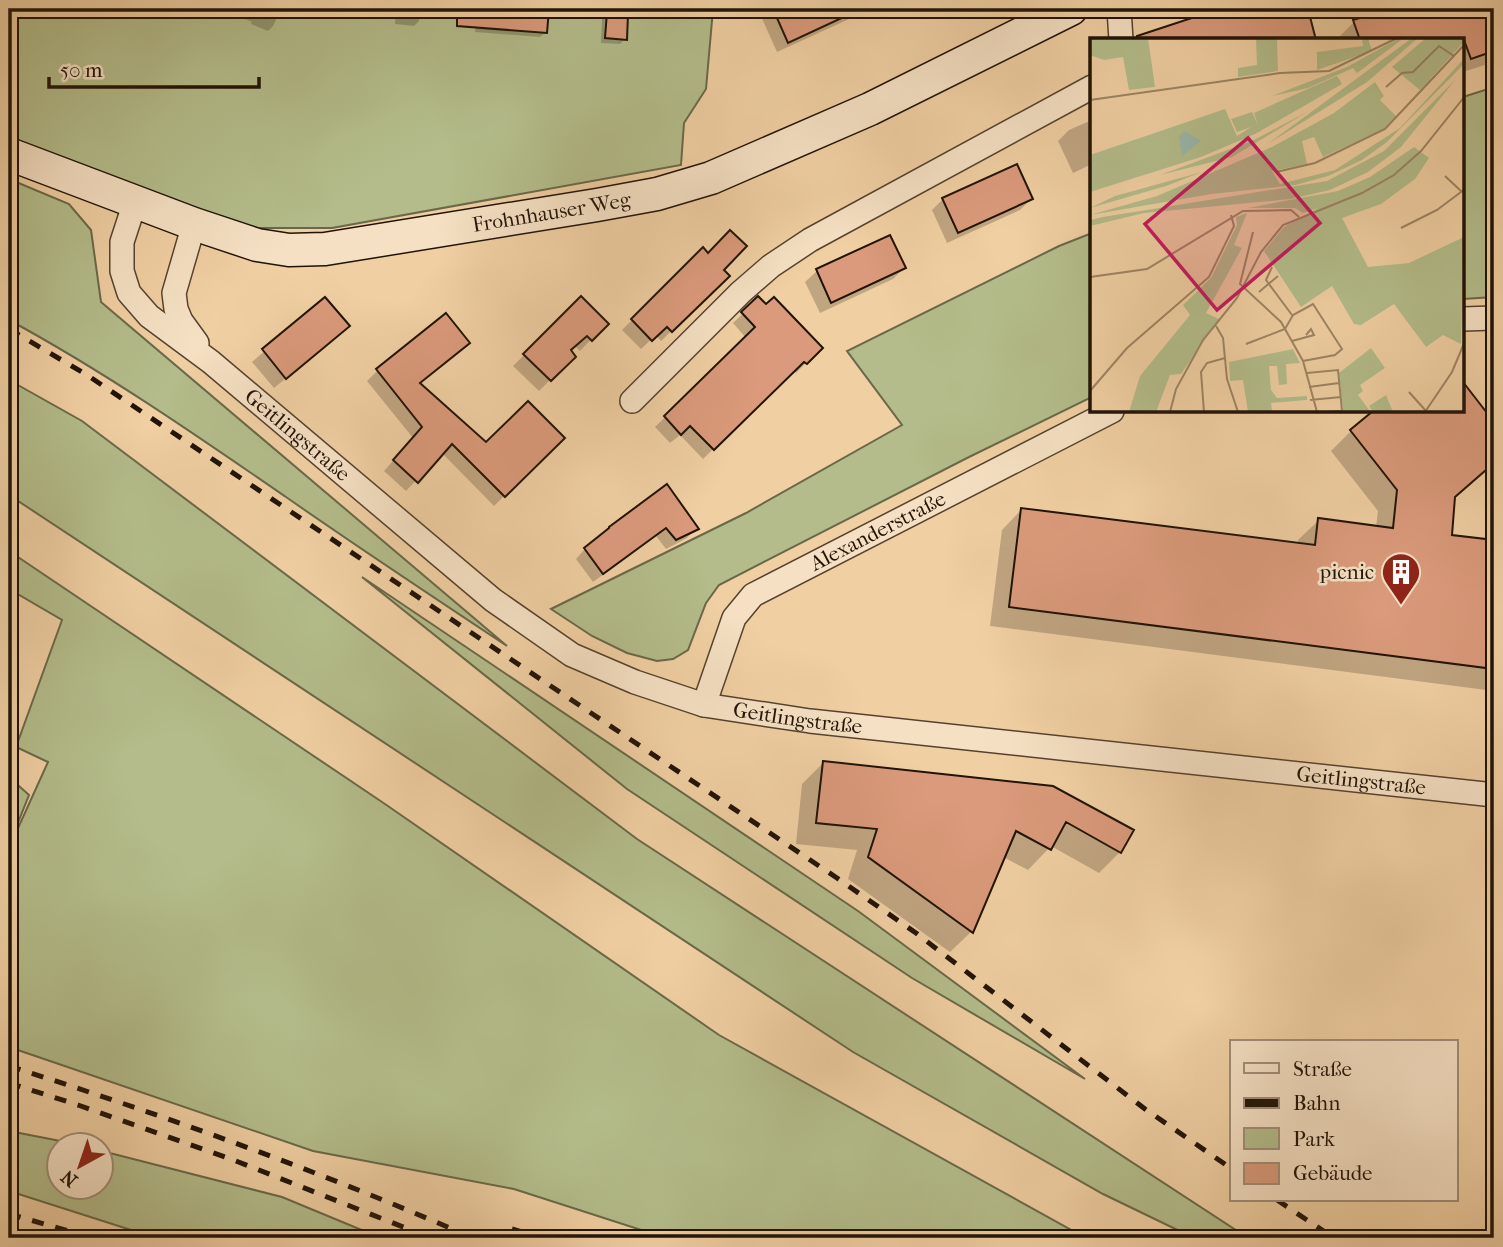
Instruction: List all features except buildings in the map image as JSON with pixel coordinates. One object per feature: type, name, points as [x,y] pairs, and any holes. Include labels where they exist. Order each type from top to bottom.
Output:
[{"type":"main road","name":"Frohnhauser Weg","points":[[9,154],[257,245],[289,250],[325,249],[584,208],[657,194],[711,178],[858,114],[1071,9]]},
{"type":"street","points":[[1119,9],[1121,38]]},
{"type":"street","points":[[632,401],[741,292],[771,266],[810,240],[1090,89]]},
{"type":"street","name":"Geitlingstraße","points":[[135,202],[122,242],[122,271],[129,293],[149,317],[211,362],[493,600],[572,655],[635,682],[704,705],[810,721],[1494,795]]},
{"type":"street","name":"Geitlingstraße","points":[[194,224],[174,293],[181,321],[211,362]]},
{"type":"street","points":[[1464,319],[1494,318]]},
{"type":"street","name":"Alexanderstraße","points":[[704,705],[734,618],[753,595],[1108,413]]},
{"type":"green space","points":[[9,9],[713,9],[706,89],[684,123],[681,165],[332,228],[248,228],[9,142]]},
{"type":"green space","points":[[1494,87],[1494,297],[1464,299],[1464,97]]},
{"type":"green space","points":[[9,179],[69,204],[91,230],[101,302],[507,646],[150,405],[9,320]]},
{"type":"green space","points":[[1090,234],[1090,398],[719,585],[706,603],[688,650],[673,659],[657,661],[627,653],[592,636],[551,609],[746,513],[902,425],[847,351],[1059,246]]},
{"type":"green space","points":[[9,380],[82,421],[637,839],[1248,1238],[1194,1238],[1103,1194],[853,1052],[9,495]]},
{"type":"green space","points":[[9,551],[385,804],[719,1035],[1086,1238],[666,1238],[514,1189],[313,1151],[9,1047],[9,848],[48,762],[16,747],[62,620],[9,589]]},
{"type":"green space","points":[[362,577],[858,911],[1085,1079],[912,978],[627,789]]},
{"type":"green space","points":[[9,777],[29,795],[9,845]]},
{"type":"green space","points":[[9,1131],[46,1138],[46,1202],[116,1202],[116,1155],[282,1197],[381,1238],[156,1238],[9,1191]]},
{"type":"railway","points":[[9,329],[87,375],[837,878],[916,933],[1145,1109],[1230,1168]]},
{"type":"railway","points":[[9,1066],[243,1146],[359,1190],[473,1238]]},
{"type":"railway","points":[[9,1083],[231,1159],[431,1238]]},
{"type":"railway","points":[[9,1111],[18,1113]]},
{"type":"railway","points":[[1280,1202],[1334,1238]]},
{"type":"railway","points":[[9,1214],[94,1238]]},
{"type":"railway","points":[[512,1229],[543,1238]]},
{"type":"place","name":"picnic","points":[[1401,606]]}]
